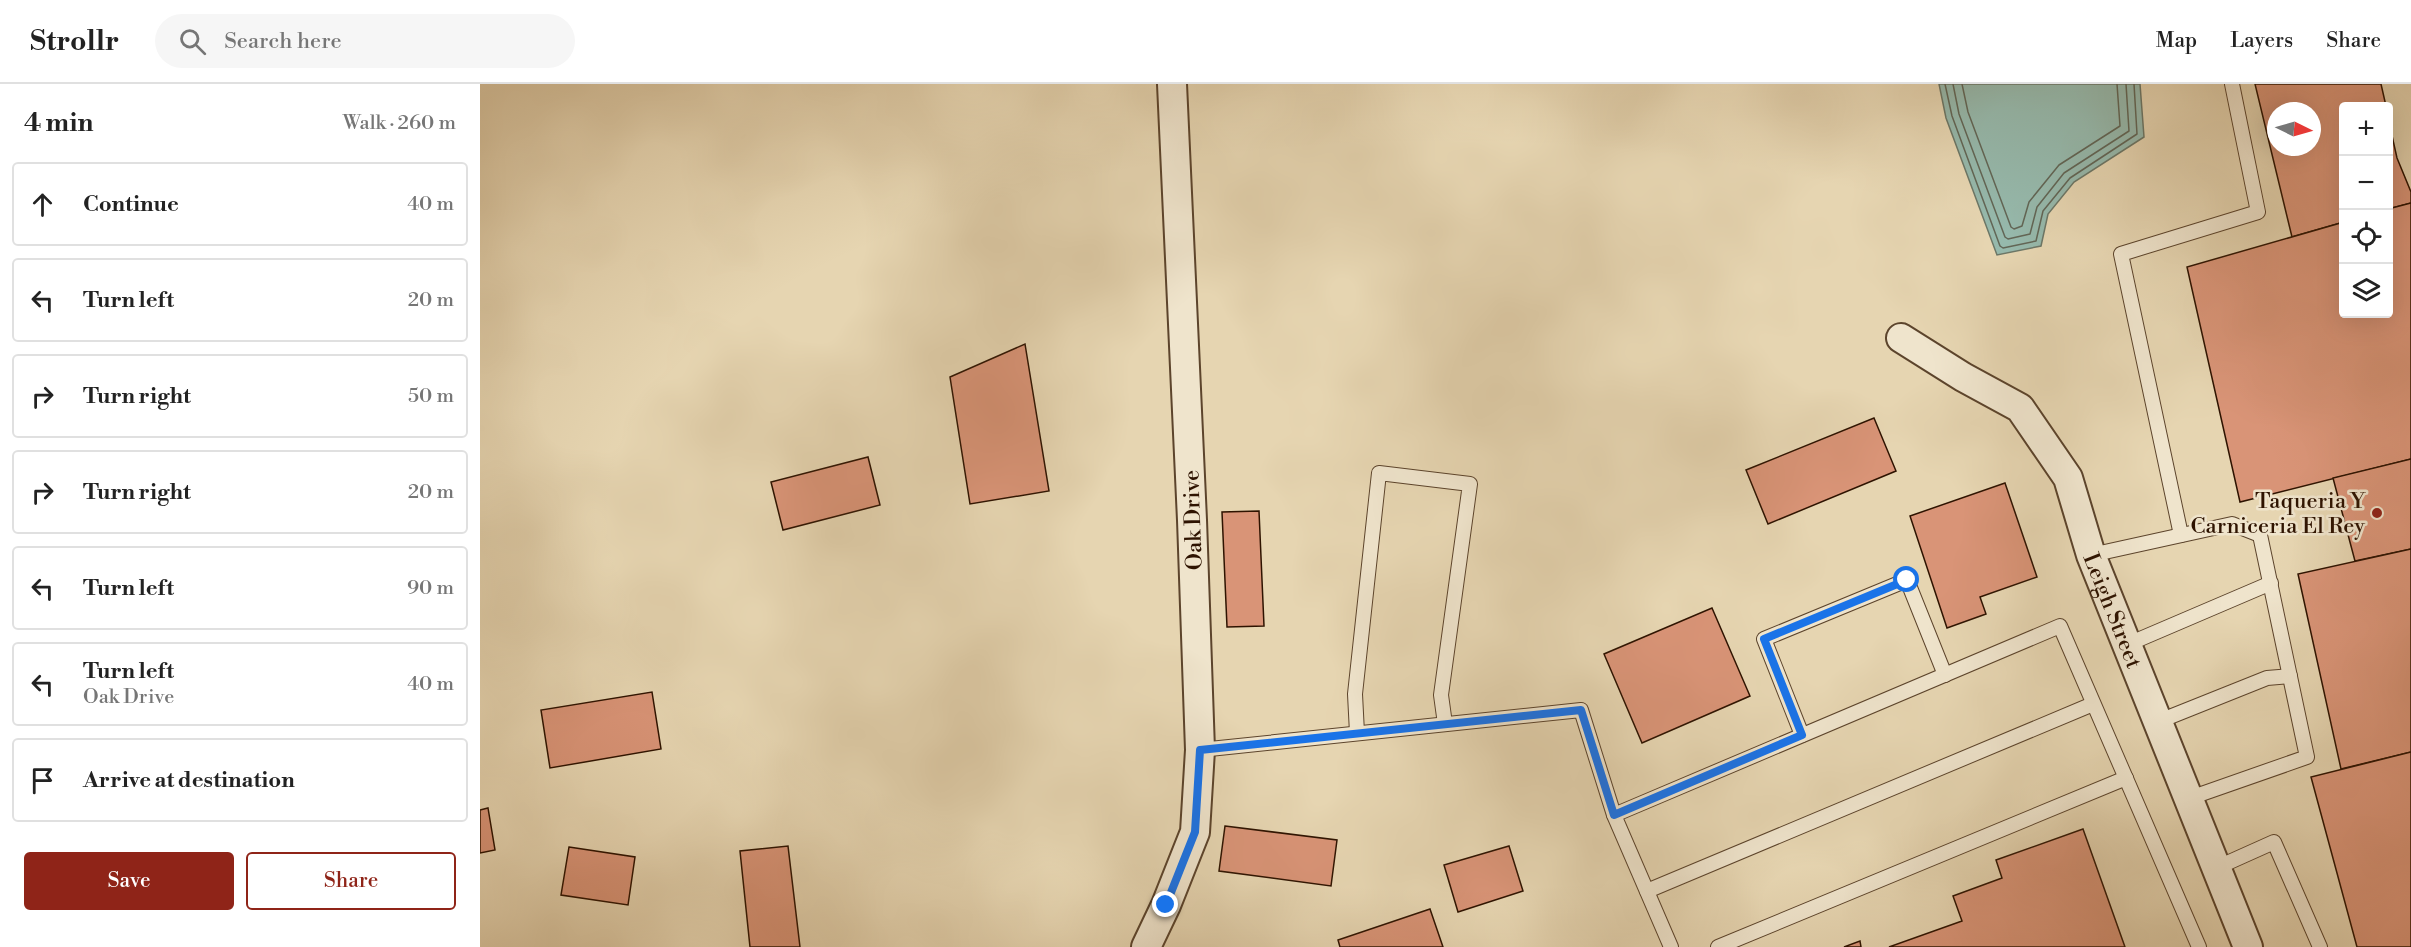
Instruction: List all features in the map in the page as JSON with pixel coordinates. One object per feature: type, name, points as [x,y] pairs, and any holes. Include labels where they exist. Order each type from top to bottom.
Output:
[{"type":"street","name":"Oak Drive","points":[[1146,947],[1166,905],[1195,832],[1200,750],[1192,508],[1172,84]]},
{"type":"street","name":"Leigh Street","points":[[1902,338],[1963,377],[2020,408],[2068,478],[2091,555],[2248,947]]},
{"type":"lane","points":[[2181,535],[2121,254],[2258,212],[2232,84]]},
{"type":"lane","points":[[1357,733],[1355,694],[1379,473],[1470,484],[1441,695],[1445,724]]},
{"type":"lane","points":[[2091,555],[2232,524],[2260,536],[2307,756],[2187,799]]},
{"type":"lane","points":[[1802,735],[1764,639],[1907,580],[1945,675]]},
{"type":"lane","points":[[2126,645],[2271,583]]},
{"type":"lane","points":[[1614,815],[2060,626],[2199,947]]},
{"type":"lane","points":[[2157,722],[2267,678],[2290,676]]},
{"type":"lane","points":[[1647,891],[2093,704]]},
{"type":"lane","points":[[1200,750],[1581,710],[1614,815],[1671,947]]},
{"type":"lane","points":[[1718,947],[2126,778]]},
{"type":"lane","points":[[2216,868],[2274,842],[2320,947]]},
{"type":"water","points":[[1939,84],[2140,84],[2144,137],[2074,182],[2048,214],[2041,246],[1997,255],[1946,118]]},
{"type":"building","points":[[2255,84],[2381,84],[2385,102],[2339,102],[2339,223],[2292,237],[2272,156],[2321,156],[2321,102],[2267,102],[2267,134]]},
{"type":"building","points":[[2393,140],[2397,158],[2411,192],[2411,203],[2393,208]]},
{"type":"building","points":[[2411,203],[2411,459],[2240,502],[2187,267],[2339,223],[2339,318],[2393,318],[2393,208]]},
{"type":"building","points":[[1025,344],[1049,491],[970,504],[950,377]]},
{"type":"building","points":[[1874,418],[1896,471],[1768,524],[1746,470]]},
{"type":"building","points":[[868,457],[880,505],[783,530],[771,482]]},
{"type":"building","name":"Taqueria Y Carniceria El Rey","points":[[2411,459],[2411,549],[2355,561],[2333,478]]},
{"type":"building","points":[[2005,483],[2037,577],[1980,597],[1986,614],[1947,628],[1910,516]]},
{"type":"building","points":[[1259,511],[1264,626],[1227,627],[1222,512]]},
{"type":"building","points":[[2411,549],[2411,752],[2341,769],[2298,574]]},
{"type":"building","points":[[1712,608],[1750,696],[1642,743],[1604,654]]},
{"type":"building","points":[[652,692],[661,749],[550,768],[541,710]]},
{"type":"building","points":[[2411,752],[2411,947],[2357,947],[2311,777]]},
{"type":"building","points":[[488,808],[495,850],[480,853],[480,810]]},
{"type":"building","points":[[1225,826],[1337,840],[1331,886],[1219,871]]},
{"type":"building","points":[[2083,829],[2125,947],[1889,947],[1962,921],[1953,896],[2002,878],[1996,860]]},
{"type":"building","points":[[788,846],[800,947],[750,947],[740,851]]},
{"type":"building","points":[[1509,846],[1523,891],[1458,912],[1444,865]]},
{"type":"building","points":[[569,847],[635,857],[628,905],[561,895]]},
{"type":"building","points":[[1430,909],[1443,947],[1340,947],[1338,940]]},
{"type":"building","points":[[1860,941],[1861,947],[1844,947]]},
{"type":"place","name":"Taqueria Y Carniceria El Rey","points":[[2377,513]]},
{"type":"route","points":[[1166,905],[1195,832],[1200,750],[1581,710],[1614,815],[1802,735],[1764,639],[1907,580]]}]
